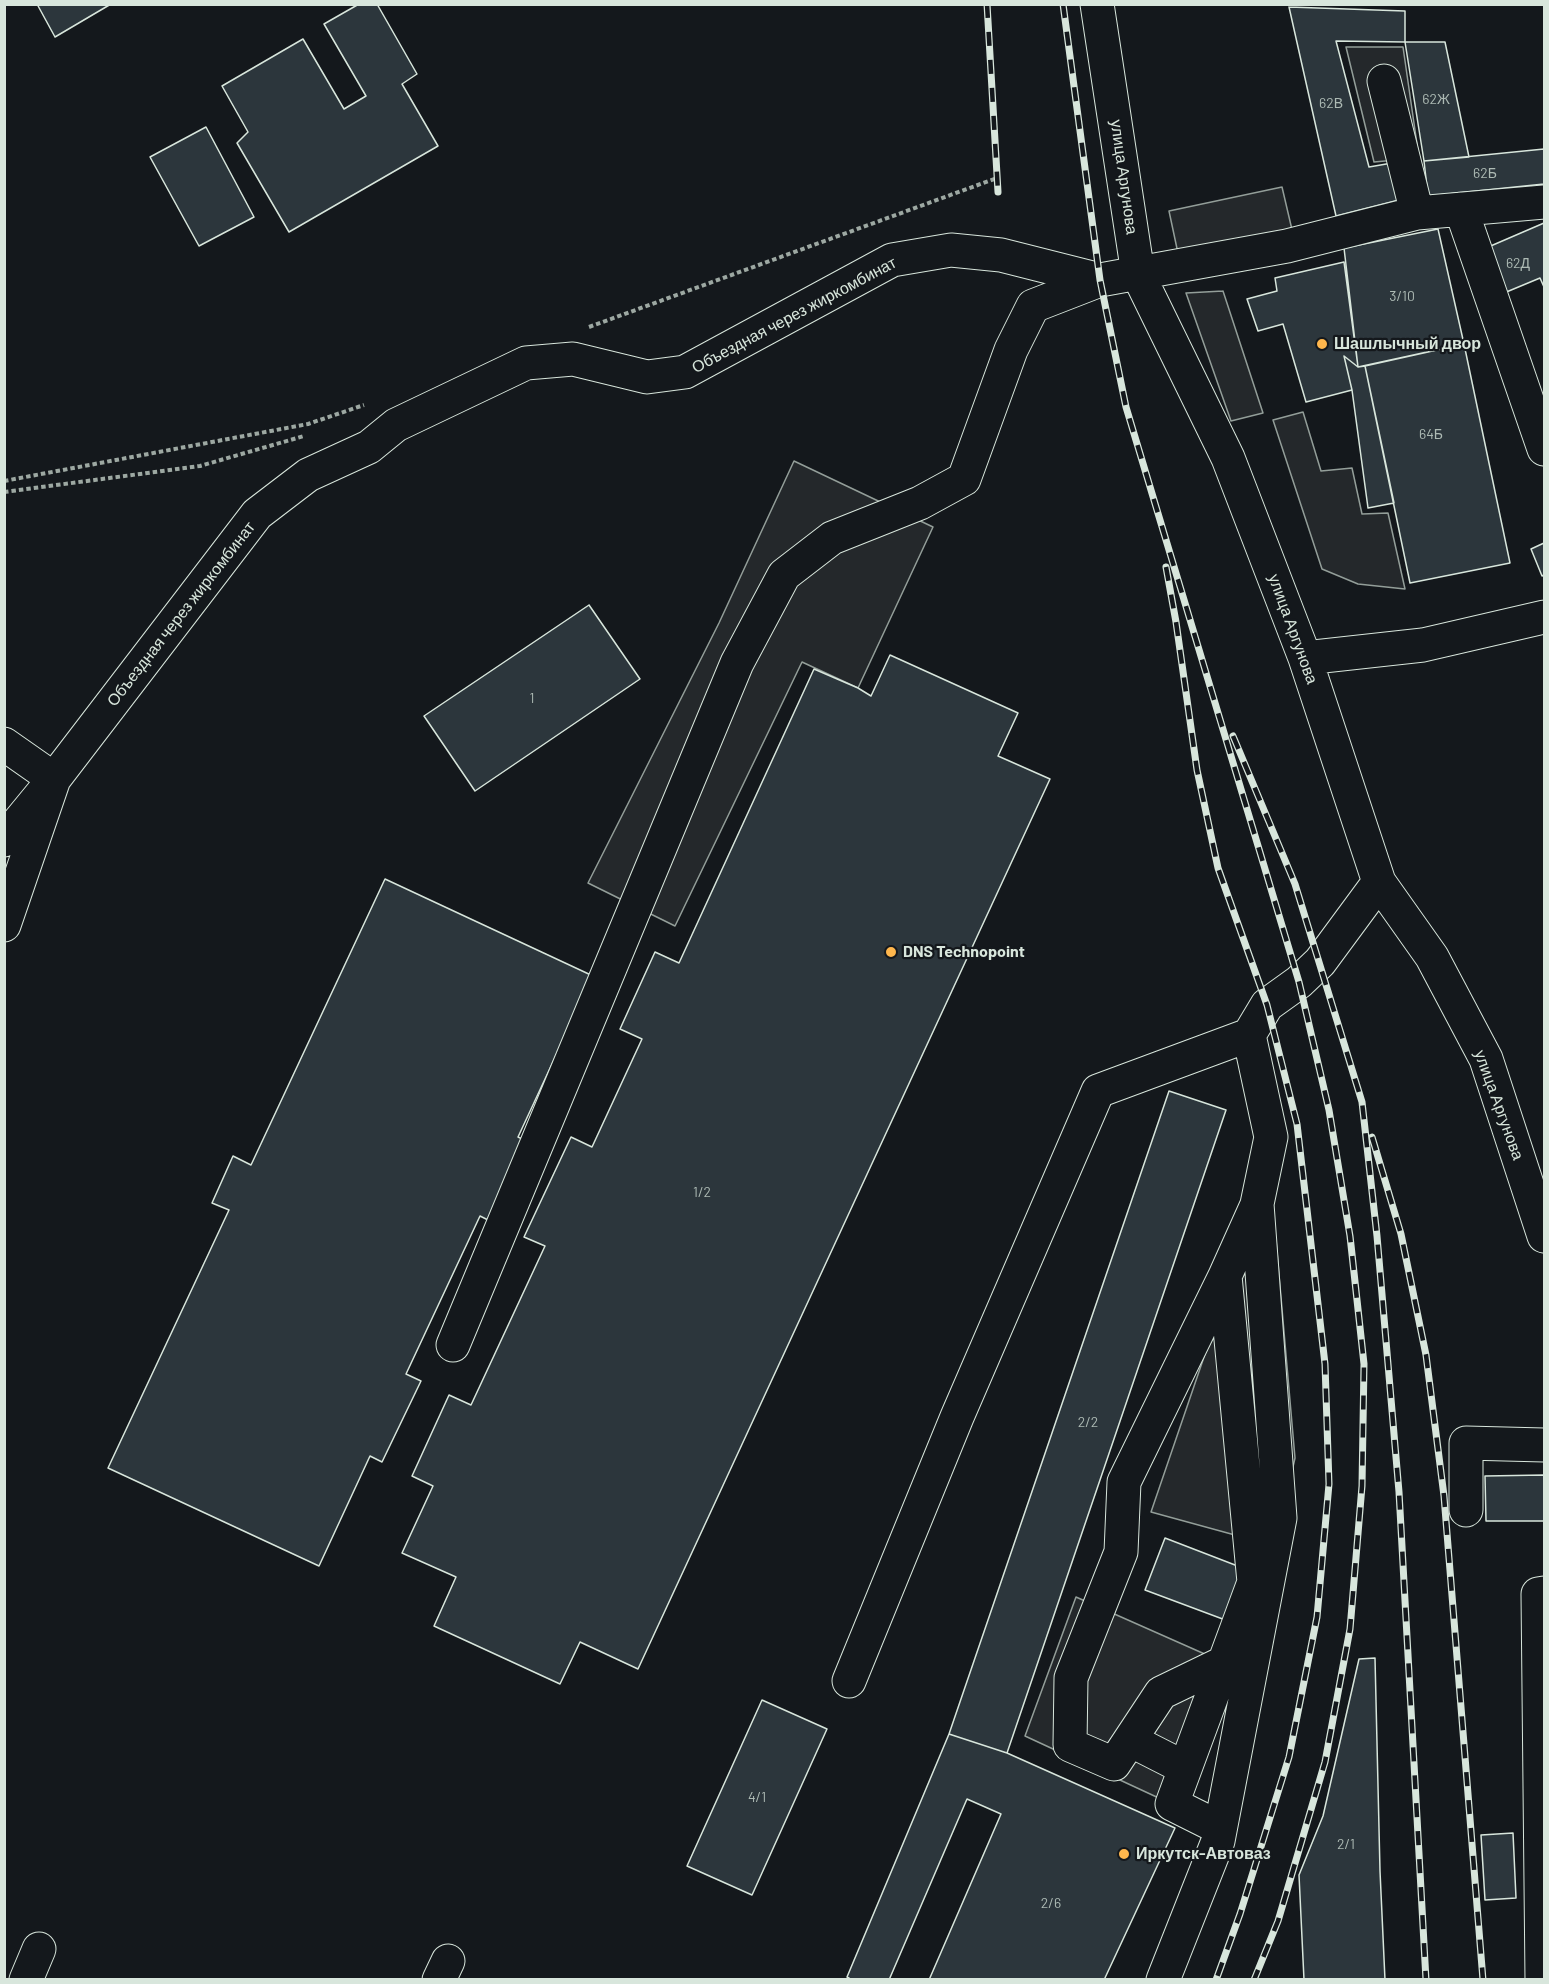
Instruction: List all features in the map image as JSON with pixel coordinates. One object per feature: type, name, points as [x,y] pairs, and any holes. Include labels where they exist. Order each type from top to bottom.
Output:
[{"type":"street","name":"улица Аргунова","points":[[1097,4],[1138,274],[1228,459],[1305,658],[1379,882],[1432,957],[1486,1059],[1545,1236]]},
{"type":"street","points":[[1384,81],[1417,213]]},
{"type":"street","name":"Объездная через жиркомбинат","points":[[4,925],[54,779],[257,514],[308,475],[369,447],[396,425],[526,363],[573,359],[647,377],[685,372],[892,260],[951,250],[1001,255],[1100,280],[1287,246],[1417,213],[1545,202]]},
{"type":"street","points":[[1461,209],[1545,449]]},
{"type":"street","points":[[453,1345],[737,663],[784,575],[832,538],[920,503],[964,479],[1011,350],[1033,306],[1100,280]]},
{"type":"street","points":[[1305,658],[1423,645],[1545,617]]},
{"type":"street","points":[[4,744],[54,779],[4,840]]},
{"type":"street","points":[[849,1681],[957,1417],[1098,1091],[1249,1035],[1267,1005],[1299,982],[1320,962],[1379,882]]},
{"type":"street","points":[[1223,1663],[1161,1693],[1114,1764],[1070,1745],[1071,1678],[1121,1552],[1124,1482],[1225,1276],[1257,1204],[1271,1137],[1249,1035]]},
{"type":"street","points":[[1163,1980],[1214,1851],[1220,1828],[1280,1518],[1257,1204]]},
{"type":"street","points":[[1220,1828],[1172,1804],[1254,1581],[1225,1276]]},
{"type":"street","points":[[1466,1510],[1466,1443],[1545,1445]]},
{"type":"street","points":[[1542,1980],[1542,1783],[1538,1594],[1545,1593]]},
{"type":"street","points":[[1130,1740],[1185,1768]]},
{"type":"street","points":[[27,1980],[39,1949]]},
{"type":"path","points":[[4,492],[201,466],[315,433]]},
{"type":"shaded area","points":[[1346,47],[1403,47],[1419,158],[1374,162]]},
{"type":"shaded area","points":[[1282,187],[1293,234],[1179,258],[1169,211]]},
{"type":"shaded area","points":[[1223,291],[1263,413],[1231,421],[1186,293]]},
{"type":"shaded area","points":[[1303,412],[1321,471],[1352,468],[1362,514],[1388,513],[1405,589],[1358,584],[1322,569],[1273,420]]},
{"type":"shaded area","points":[[794,461],[933,527],[858,688],[802,662],[675,926],[588,883],[719,623]]},
{"type":"shaded area","points":[[1244,1240],[1276,1240],[1295,1458],[1275,1546],[1151,1512]]},
{"type":"shaded area","points":[[1076,1597],[1225,1663],[1176,1806],[1025,1736]]},
{"type":"building","points":[[37,4],[111,4],[55,37]]},
{"type":"building","points":[[359,4],[377,4],[417,74],[402,84],[438,146],[289,232],[237,143],[248,132],[222,86],[303,39],[344,109],[366,96],[324,24]]},
{"type":"building","points":[[1289,7],[1405,11],[1405,42],[1336,41],[1369,167],[1392,163],[1403,199],[1336,216]]},
{"type":"building","points":[[1405,42],[1445,42],[1469,157],[1424,161]]},
{"type":"building","points":[[206,127],[254,217],[199,246],[150,157]]},
{"type":"building","points":[[1544,149],[1544,184],[1428,196],[1424,161]]},
{"type":"building","points":[[1544,223],[1544,287],[1540,278],[1504,293],[1486,248]]},
{"type":"building","points":[[1438,229],[1464,344],[1358,367],[1344,248]]},
{"type":"building","name":"Шашлычный двор","points":[[1344,262],[1358,367],[1344,356],[1352,390],[1306,402],[1283,324],[1258,331],[1247,299],[1277,291],[1275,278]]},
{"type":"building","points":[[1464,344],[1510,563],[1410,583],[1365,366]]},
{"type":"building","points":[[1344,356],[1358,367],[1365,366],[1394,503],[1368,508],[1352,390]]},
{"type":"building","points":[[1544,543],[1544,575],[1542,576],[1531,549]]},
{"type":"building","points":[[589,605],[640,679],[475,791],[424,716]]},
{"type":"building","points":[[890,655],[1018,713],[998,756],[1050,779],[638,1669],[580,1642],[560,1684],[434,1626],[456,1577],[402,1553],[433,1486],[412,1476],[449,1395],[471,1405],[545,1246],[524,1237],[571,1137],[592,1147],[642,1039],[620,1029],[655,952],[679,963],[814,669],[871,696]]},
{"type":"building","points":[[385,879],[593,976],[518,1137],[531,1143],[494,1223],[480,1216],[406,1374],[421,1381],[382,1462],[370,1456],[319,1566],[108,1468],[229,1210],[212,1203],[233,1156],[251,1165]]},
{"type":"building","points":[[1169,1091],[1226,1110],[1007,1753],[949,1734]]},
{"type":"building","points":[[1544,1475],[1544,1521],[1486,1521],[1485,1476]]},
{"type":"building","points":[[1165,1538],[1248,1570],[1228,1621],[1145,1590]]},
{"type":"building","points":[[1375,1658],[1385,1980],[1304,1980],[1299,1875],[1323,1816],[1359,1659]]},
{"type":"building","points":[[762,1700],[827,1729],[752,1895],[687,1866]]},
{"type":"building","points":[[949,1734],[1007,1753],[1175,1828],[1104,1980],[929,1980],[1001,1814],[967,1799],[889,1980],[852,1980],[847,1977]]},
{"type":"building","points":[[1513,1833],[1516,1898],[1485,1900],[1481,1835]]},
{"type":"railway","points":[[987,4],[998,192]]},
{"type":"railway","points":[[1063,4],[1100,280],[1126,407],[1299,982],[1329,1110],[1350,1236],[1364,1364],[1362,1486],[1350,1629],[1325,1762],[1278,1921],[1254,1980]]},
{"type":"railway","points":[[1166,567],[1197,770],[1218,868],[1267,1005],[1297,1124],[1325,1364],[1329,1484],[1317,1617],[1289,1757],[1240,1914],[1216,1980]]},
{"type":"railway","points":[[1233,736],[1295,884],[1362,1102],[1377,1236],[1399,1492],[1426,1980]]},
{"type":"railway","points":[[1372,1137],[1401,1234],[1426,1355],[1444,1496],[1483,1980]]},
{"type":"place","name":"Шашлычный двор","points":[[1322,344]]},
{"type":"place","name":"DNS Technopoint","points":[[891,952]]},
{"type":"place","name":"Иркутск-Автоваз","points":[[1124,1854]]}]
